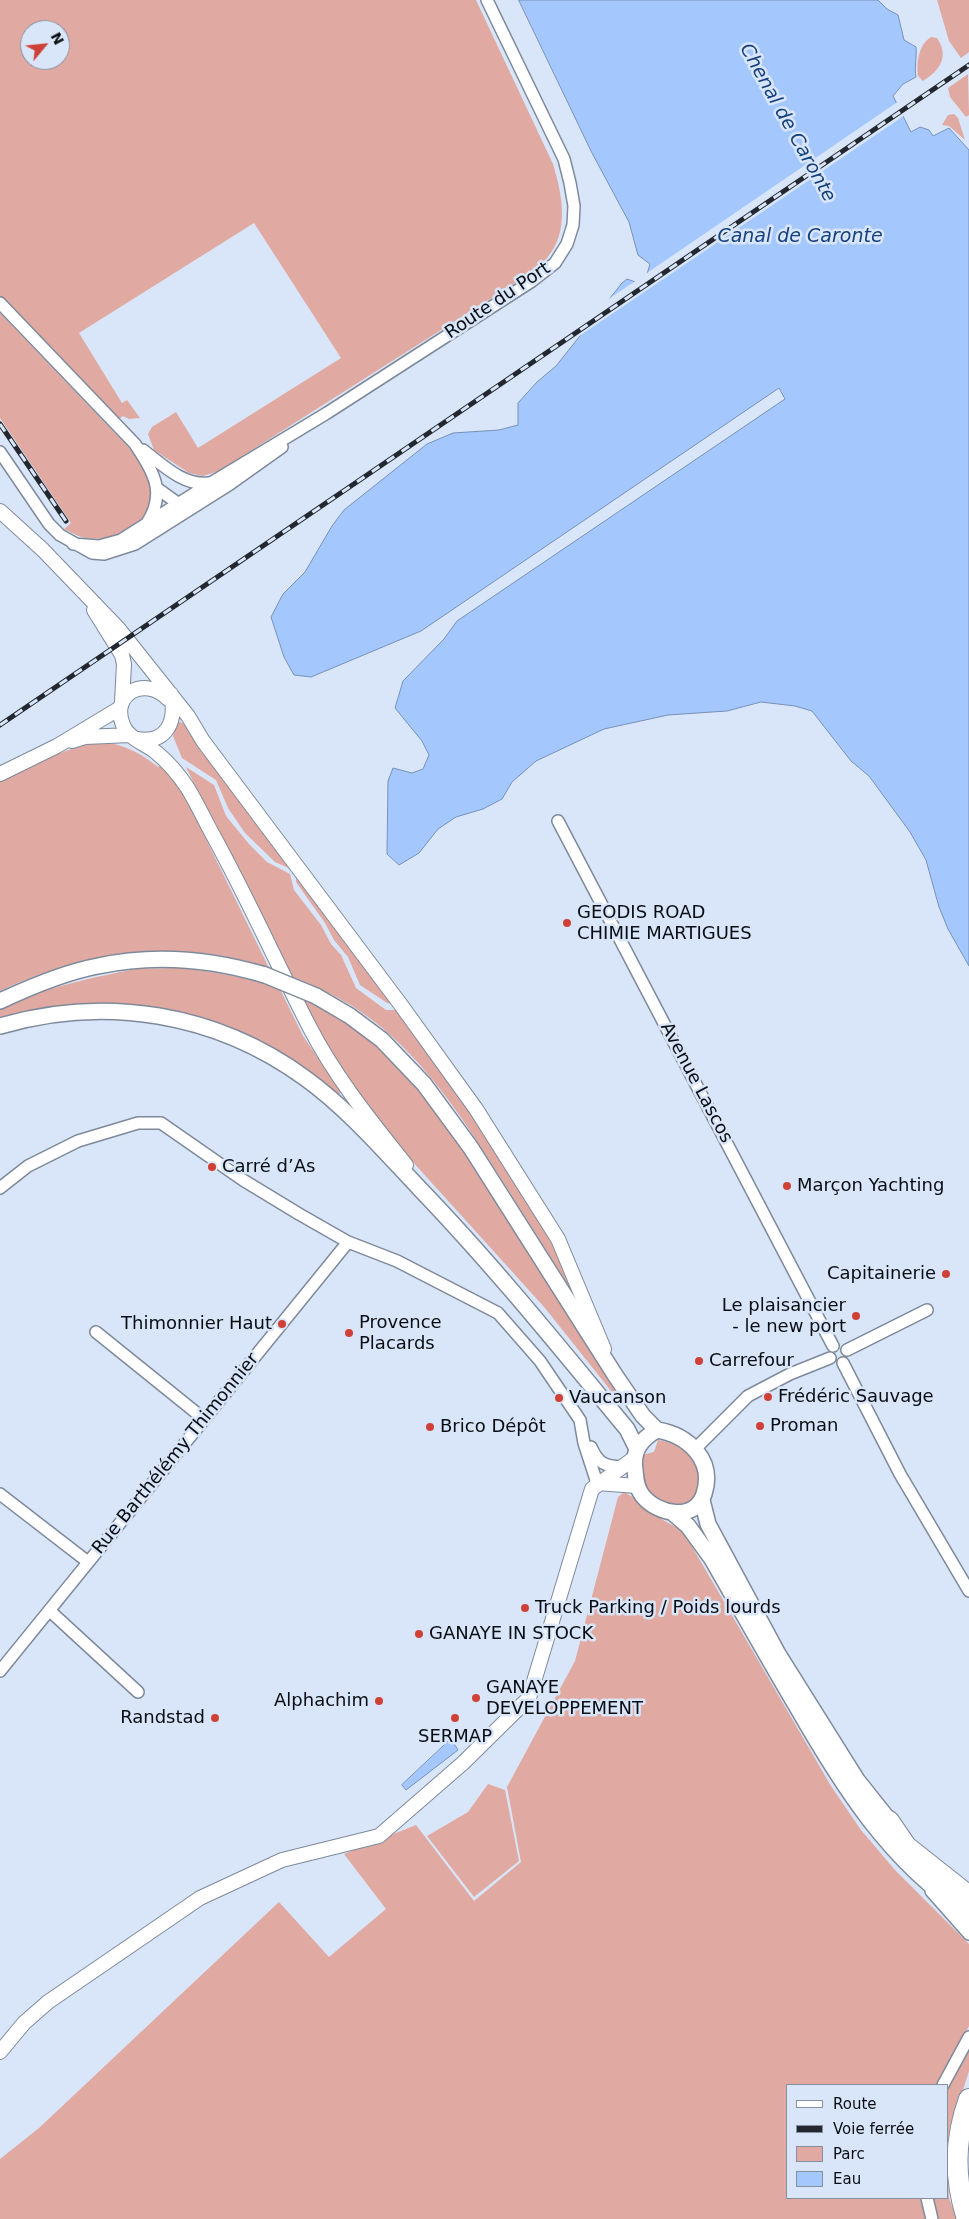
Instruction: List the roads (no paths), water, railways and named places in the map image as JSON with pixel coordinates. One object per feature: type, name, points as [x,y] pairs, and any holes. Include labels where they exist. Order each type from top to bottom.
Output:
[{"type":"highway","points":[[889,1821],[906,1846],[966,1908]]},
{"type":"highway","points":[[967,2219],[962,2203],[957,2167],[961,2128],[969,2099]]},
{"type":"main road","points":[[0,1001],[37,986],[97,966],[144,960],[177,959],[214,963],[265,975],[316,996],[350,1016],[382,1040],[424,1084],[471,1148],[643,1416],[657,1430],[672,1432],[685,1439],[704,1461],[706,1486],[702,1500],[708,1524],[778,1654],[857,1780],[889,1821],[931,1860],[969,1887]]},
{"type":"main road","points":[[0,1026],[47,1014],[104,1011],[154,1015],[220,1031],[276,1059],[305,1078],[328,1096],[356,1123],[483,1256],[627,1429],[637,1486],[642,1496],[651,1505],[662,1511],[673,1513],[686,1512],[702,1500]]},
{"type":"main road","points":[[631,1458],[641,1442],[657,1430]]},
{"type":"main road","points":[[673,1513],[688,1526],[712,1559],[834,1771],[901,1858],[966,1908]]},
{"type":"street","name":"Route du Port","points":[[0,452],[49,524],[60,535],[92,553],[116,552],[135,544],[211,483],[327,413],[532,281],[555,263],[566,244],[573,226],[574,206],[564,159],[487,0]]},
{"type":"street","points":[[0,303],[135,444],[177,476],[192,483],[211,483]]},
{"type":"street","name":"Route du Port","points":[[73,544],[93,546],[111,544],[121,540],[146,524],[246,473],[327,413]]},
{"type":"street","points":[[135,444],[151,468],[158,489],[156,506],[146,524]]},
{"type":"street","points":[[177,476],[182,484],[184,504]]},
{"type":"street","points":[[158,489],[184,504]]},
{"type":"street","points":[[0,511],[74,581],[118,628],[401,1005],[476,1109],[558,1239],[615,1375]]},
{"type":"street","points":[[74,581],[122,654],[125,674],[120,719],[124,729],[162,757],[188,788],[240,886],[324,1053],[360,1107],[449,1219]]},
{"type":"street","points":[[0,774],[57,746],[121,705],[132,691],[145,687],[161,692],[172,699]]},
{"type":"street","points":[[57,746],[85,738],[133,737],[152,739],[166,732],[171,724],[172,699]]},
{"type":"street","name":"Avenue Lascos","points":[[558,821],[833,1346]]},
{"type":"street","points":[[0,1188],[28,1166],[78,1141],[138,1123],[161,1123],[243,1180],[348,1242],[397,1261],[498,1313],[540,1361],[580,1420],[600,1463],[607,1467],[631,1458]]},
{"type":"street","name":"Rue Barthélémy Thimonnier","points":[[0,1672],[348,1242]]},
{"type":"street","points":[[847,1350],[927,1310]]},
{"type":"street","points":[[96,1332],[204,1419]]},
{"type":"street","points":[[833,1346],[843,1346],[847,1350],[847,1359],[842,1363],[835,1363],[830,1358],[829,1353],[833,1346]]},
{"type":"street","points":[[695,1449],[748,1396],[790,1374],[830,1358]]},
{"type":"street","points":[[842,1363],[900,1474],[969,1591]]},
{"type":"street","points":[[0,2052],[24,2023],[48,2002],[200,1898],[282,1860],[379,1836],[463,1763],[529,1698],[595,1486],[580,1420]]},
{"type":"street","points":[[595,1486],[631,1458]]},
{"type":"street","points":[[595,1486],[637,1486]]},
{"type":"street","points":[[0,1494],[88,1562]]},
{"type":"street","points":[[50,1611],[138,1692]]},
{"type":"street","points":[[901,1858],[969,1934]]},
{"type":"street","points":[[944,2084],[969,2037]]},
{"type":"street","points":[[927,2199],[932,2219]]},
{"type":"water","name":"Canal de Caronte","points":[[519,0],[878,0],[887,9],[898,15],[904,40],[916,47],[916,77],[903,84],[893,96],[911,132],[920,127],[929,130],[933,136],[949,128],[969,150],[969,966],[948,929],[939,907],[926,860],[910,832],[869,776],[851,761],[812,711],[795,706],[761,702],[727,711],[668,715],[604,729],[536,761],[512,782],[502,799],[483,809],[456,817],[438,829],[419,853],[399,865],[387,854],[388,781],[393,768],[412,773],[423,769],[429,755],[422,741],[395,708],[403,681],[444,639],[457,621],[785,399],[779,388],[421,631],[311,677],[294,675],[284,657],[271,617],[283,594],[305,572],[332,526],[344,510],[427,444],[453,433],[499,430],[518,425],[518,403],[537,382],[556,366],[622,283],[627,279],[641,284],[647,274],[650,264],[638,255],[629,222],[592,153]]},
{"type":"water","points":[[451,1739],[458,1750],[406,1790],[402,1785]]},
{"type":"railway","points":[[0,725],[969,65]]},
{"type":"railway","points":[[0,424],[66,521]]},
{"type":"place","name":"GEODIS ROAD CHIMIE MARTIGUES","points":[[567,923]]},
{"type":"place","name":"Carré d’As","points":[[212,1167]]},
{"type":"place","name":"Marçon Yachting","points":[[787,1186]]},
{"type":"place","name":"Capitainerie","points":[[946,1274]]},
{"type":"place","name":"Le plaisancier - le new port","points":[[856,1316]]},
{"type":"place","name":"Thimonnier Haut","points":[[282,1324]]},
{"type":"place","name":"Provence Placards","points":[[349,1333]]},
{"type":"place","name":"Carrefour","points":[[699,1361]]},
{"type":"place","name":"Frédéric Sauvage","points":[[768,1397]]},
{"type":"place","name":"Vaucanson","points":[[559,1398]]},
{"type":"place","name":"Proman","points":[[760,1426]]},
{"type":"place","name":"Brico Dépôt","points":[[430,1427]]},
{"type":"place","name":"Truck Parking / Poids lourds","points":[[525,1608]]},
{"type":"place","name":"GANAYE IN STOCK","points":[[419,1634]]},
{"type":"place","name":"GANAYE DEVELOPPEMENT","points":[[476,1698]]},
{"type":"place","name":"Alphachim","points":[[379,1701]]},
{"type":"place","name":"Randstad","points":[[215,1718]]},
{"type":"place","name":"SERMAP","points":[[455,1718]]},
{"type":"water label","name":"Chenal de Caronte","points":[[787,123]]}]
